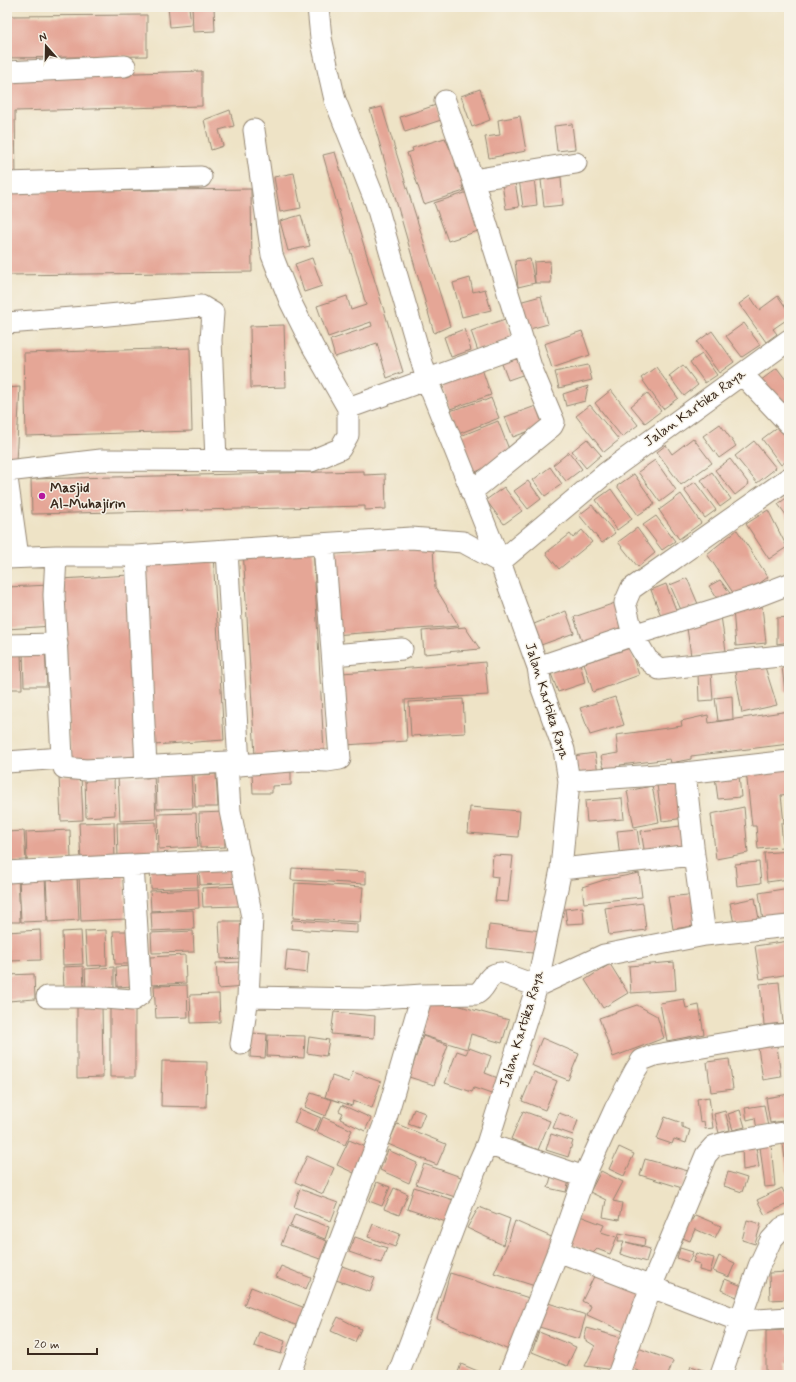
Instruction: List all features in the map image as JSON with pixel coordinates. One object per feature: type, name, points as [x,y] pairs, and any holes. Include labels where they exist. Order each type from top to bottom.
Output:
[{"type":"street","points":[[318,7],[321,38],[335,100],[376,203],[427,380],[500,562]]},
{"type":"street","points":[[7,72],[125,66]]},
{"type":"street","points":[[445,101],[473,180],[531,367],[554,422],[552,426],[472,492]]},
{"type":"street","points":[[7,470],[101,460],[311,461],[340,449],[348,435],[348,408],[313,347],[290,301],[272,255],[254,130]]},
{"type":"street","points":[[473,180],[576,163]]},
{"type":"street","points":[[7,183],[201,177]]},
{"type":"street","points":[[7,323],[201,306],[213,313],[211,340],[216,460]]},
{"type":"street","name":"Jalan Kartika Raya","points":[[398,1375],[475,1170],[487,1144],[537,986],[560,869],[569,781],[564,750],[541,686],[538,667],[500,562],[606,473],[789,340]]},
{"type":"street","points":[[348,408],[388,392],[427,380],[525,344]]},
{"type":"street","points":[[742,374],[789,424]]},
{"type":"street","points":[[7,478],[13,558],[56,556],[136,556],[411,538],[463,542],[500,562]]},
{"type":"street","points":[[789,478],[631,589],[625,603],[633,635],[647,659],[659,669],[789,655]]},
{"type":"street","points":[[227,550],[239,764],[305,760],[328,761],[340,759],[324,544]]},
{"type":"street","points":[[56,556],[54,595],[62,758],[64,768],[86,770],[227,762],[230,811],[252,917],[248,997],[241,1044]]},
{"type":"street","points":[[136,556],[146,766]]},
{"type":"street","points":[[538,667],[633,635],[755,597],[789,584]]},
{"type":"street","points":[[7,645],[57,644]]},
{"type":"street","points":[[333,655],[402,649]]},
{"type":"street","points":[[7,762],[62,758]]},
{"type":"street","points":[[569,781],[685,773],[789,760]]},
{"type":"street","points":[[685,773],[694,856],[705,935]]},
{"type":"street","points":[[560,869],[694,856]]},
{"type":"street","points":[[7,872],[241,860]]},
{"type":"street","points":[[47,997],[89,997],[133,1000],[141,994],[133,865]]},
{"type":"street","points":[[248,997],[366,999],[422,994],[476,994],[480,992],[491,975],[496,973],[501,973],[537,986],[604,955],[705,935],[789,926]]},
{"type":"street","points":[[289,1375],[385,1122],[422,994]]},
{"type":"street","points":[[509,1375],[558,1251],[584,1177],[615,1109],[642,1060],[656,1055],[768,1036],[789,1034]]},
{"type":"street","points":[[618,1375],[651,1287],[706,1155],[714,1146],[724,1143],[789,1132]]},
{"type":"street","points":[[487,1144],[584,1177]]},
{"type":"street","points":[[721,1375],[759,1266],[771,1240],[782,1228],[789,1225]]},
{"type":"street","points":[[558,1251],[740,1321],[789,1318]]},
{"type":"building","points":[[168,7],[189,7],[191,25],[170,27]]},
{"type":"building","points":[[192,7],[214,7],[215,31],[193,32]]},
{"type":"building","points":[[147,15],[147,56],[7,58],[7,16]]},
{"type":"building","points":[[202,71],[202,106],[15,111],[16,180],[7,180],[7,77]]},
{"type":"building","points":[[480,89],[490,120],[472,127],[461,96]]},
{"type":"building","points":[[436,105],[441,120],[405,132],[400,117]]},
{"type":"building","points":[[382,107],[450,326],[434,333],[370,110]]},
{"type":"building","points":[[230,110],[234,126],[219,130],[223,146],[211,150],[204,120]]},
{"type":"building","points":[[520,116],[526,151],[489,158],[485,137],[500,135],[498,120]]},
{"type":"building","points":[[572,124],[575,149],[557,151],[554,126]]},
{"type":"building","points":[[445,138],[450,149],[454,147],[458,162],[455,163],[458,173],[461,172],[465,185],[462,186],[464,191],[424,204],[407,153],[413,151],[412,148]]},
{"type":"building","points":[[335,152],[403,372],[387,378],[377,343],[335,357],[330,340],[372,326],[371,322],[328,337],[317,306],[347,296],[351,310],[366,305],[323,155]]},
{"type":"building","points":[[294,173],[301,208],[280,212],[274,177]]},
{"type":"building","points":[[534,177],[537,205],[523,207],[519,179]]},
{"type":"building","points":[[561,177],[563,205],[544,207],[541,180]]},
{"type":"building","points":[[515,182],[519,207],[506,209],[502,184]]},
{"type":"building","points":[[251,189],[252,272],[7,275],[7,192]]},
{"type":"building","points":[[468,192],[481,230],[448,241],[434,203]]},
{"type":"building","points":[[301,215],[310,246],[288,251],[280,221]]},
{"type":"building","points":[[312,258],[322,286],[304,292],[295,264]]},
{"type":"building","points":[[530,259],[535,283],[518,287],[515,261]]},
{"type":"building","points":[[550,261],[551,283],[535,283],[534,262]]},
{"type":"building","points":[[470,278],[473,292],[485,289],[491,310],[462,317],[453,283]]},
{"type":"building","points":[[541,296],[548,324],[526,330],[519,302]]},
{"type":"building","points":[[750,296],[759,310],[778,296],[789,312],[789,318],[773,329],[777,334],[766,342],[739,304]]},
{"type":"building","points":[[505,319],[513,340],[478,351],[471,331]]},
{"type":"building","points":[[744,323],[760,345],[742,357],[726,336]]},
{"type":"building","points":[[284,325],[286,387],[251,388],[250,326]]},
{"type":"building","points":[[464,329],[471,350],[451,357],[444,337]]},
{"type":"building","points":[[582,331],[590,355],[552,368],[544,344]]},
{"type":"building","points":[[712,331],[734,362],[719,373],[697,342]]},
{"type":"building","points":[[190,348],[192,431],[26,436],[24,353]]},
{"type":"building","points":[[702,354],[717,375],[705,383],[690,362]]},
{"type":"building","points":[[521,356],[528,373],[508,380],[502,364]]},
{"type":"building","points":[[480,363],[491,395],[450,409],[442,388],[444,388],[440,376]]},
{"type":"building","points":[[588,365],[592,380],[559,388],[555,372]]},
{"type":"building","points":[[683,365],[698,385],[684,396],[669,376]]},
{"type":"building","points":[[656,367],[678,398],[663,409],[641,378]]},
{"type":"building","points":[[777,368],[789,384],[789,404],[781,410],[760,381]]},
{"type":"building","points":[[588,386],[585,401],[566,406],[563,394]]},
{"type":"building","name":"Masjid Al-Muhajirin","points":[[20,387],[16,462],[7,463],[7,388]]},
{"type":"building","points":[[611,390],[638,425],[622,437],[595,403]]},
{"type":"building","points":[[647,393],[661,411],[645,423],[631,406]]},
{"type":"building","points":[[491,398],[499,418],[458,434],[450,411]]},
{"type":"building","points":[[590,405],[619,440],[604,452],[576,416]]},
{"type":"building","points":[[536,406],[543,426],[513,437],[505,417]]},
{"type":"building","points":[[498,421],[512,457],[473,473],[458,437]]},
{"type":"building","points":[[720,424],[736,446],[719,458],[703,436]]},
{"type":"building","points":[[779,426],[789,439],[789,459],[781,465],[762,439]]},
{"type":"building","points":[[693,438],[712,463],[681,485],[657,452],[666,445],[672,454]]},
{"type":"building","points":[[587,439],[601,455],[586,468],[572,451]]},
{"type":"building","points":[[754,441],[776,468],[757,483],[735,456]]},
{"type":"building","points":[[569,452],[582,469],[566,481],[553,465]]},
{"type":"building","points":[[730,459],[749,484],[735,495],[715,470]]},
{"type":"building","points":[[655,460],[676,490],[660,502],[638,472]]},
{"type":"building","points":[[550,467],[562,484],[545,496],[533,480]]},
{"type":"building","points":[[364,471],[364,475],[385,474],[386,509],[365,510],[365,506],[32,514],[31,479]]},
{"type":"building","points":[[712,472],[731,499],[720,507],[701,480]]},
{"type":"building","points":[[634,474],[655,504],[638,515],[617,486]]},
{"type":"building","points":[[528,481],[541,499],[528,509],[514,491]]},
{"type":"building","points":[[695,482],[716,510],[705,518],[684,490]]},
{"type":"building","points":[[504,487],[522,511],[504,524],[486,500]]},
{"type":"building","points":[[611,489],[632,519],[617,530],[596,500]]},
{"type":"building","points":[[681,494],[701,523],[679,539],[659,510]]},
{"type":"building","points":[[789,496],[789,519],[778,504]]},
{"type":"building","points":[[592,505],[615,533],[602,543],[579,515]]},
{"type":"building","points":[[768,510],[787,547],[769,559],[746,524]]},
{"type":"building","points":[[656,516],[675,541],[662,550],[643,525]]},
{"type":"building","points":[[637,528],[655,553],[638,567],[618,542]]},
{"type":"building","points":[[582,530],[592,542],[559,569],[546,553],[570,534],[573,538]]},
{"type":"building","points":[[737,530],[768,577],[738,600],[707,554]]},
{"type":"building","points":[[313,545],[324,752],[255,756],[243,549]]},
{"type":"building","points":[[433,546],[435,587],[459,626],[333,635],[329,552]]},
{"type":"building","points":[[213,555],[224,740],[154,745],[144,559]]},
{"type":"building","points":[[130,575],[141,761],[71,765],[61,579]]},
{"type":"building","points":[[687,578],[698,604],[682,612],[670,585]]},
{"type":"building","points":[[720,580],[733,597],[720,603],[709,586]]},
{"type":"building","points":[[666,584],[678,615],[663,621],[651,590]]},
{"type":"building","points":[[50,585],[52,626],[7,629],[7,587]]},
{"type":"building","points":[[615,603],[625,633],[583,645],[574,617]]},
{"type":"building","points":[[762,606],[766,643],[736,646],[733,609]]},
{"type":"building","points":[[566,611],[574,633],[541,645],[534,624]]},
{"type":"building","points":[[721,616],[726,651],[691,656],[686,621]]},
{"type":"building","points":[[789,617],[789,642],[777,644],[777,618]]},
{"type":"building","points":[[465,627],[480,649],[424,654],[422,631]]},
{"type":"building","points":[[630,648],[639,675],[593,692],[584,663]]},
{"type":"building","points":[[45,649],[47,686],[24,686],[23,650]]},
{"type":"building","points":[[7,652],[21,652],[22,689],[7,689]]},
{"type":"building","points":[[579,659],[585,683],[558,692],[550,671]]},
{"type":"building","points":[[485,662],[488,695],[405,700],[407,741],[345,745],[342,673]]},
{"type":"building","points":[[789,666],[789,692],[785,692],[782,667]]},
{"type":"building","points":[[765,667],[777,705],[742,713],[735,672]]},
{"type":"building","points":[[711,673],[713,700],[699,701],[698,674]]},
{"type":"building","points":[[732,696],[733,719],[718,721],[715,698]]},
{"type":"building","points":[[615,697],[624,725],[590,735],[580,708]]},
{"type":"building","points":[[463,699],[465,733],[411,736],[409,702]]},
{"type":"building","points":[[789,711],[789,744],[691,756],[691,759],[671,763],[670,759],[620,765],[625,772],[605,774],[601,756],[618,753],[616,735],[682,726],[681,721],[708,715],[709,723]]},
{"type":"building","points":[[595,753],[598,773],[580,776],[579,769],[575,769],[573,756]]},
{"type":"building","points":[[789,766],[789,794],[781,795],[784,823],[781,823],[783,847],[758,849],[756,826],[752,826],[746,771]]},
{"type":"building","points":[[291,772],[291,785],[272,786],[272,793],[253,793],[252,773]]},
{"type":"building","points":[[191,773],[193,808],[157,809],[156,775]]},
{"type":"building","points":[[154,774],[156,819],[120,821],[118,776]]},
{"type":"building","points":[[216,774],[218,807],[195,807],[194,775]]},
{"type":"building","points":[[81,775],[83,820],[61,821],[59,776]]},
{"type":"building","points":[[739,775],[741,797],[718,799],[715,777]]},
{"type":"building","points":[[114,776],[115,815],[86,817],[85,777]]},
{"type":"building","points":[[680,782],[685,818],[662,821],[657,785]]},
{"type":"building","points":[[652,786],[659,822],[634,827],[627,791]]},
{"type":"building","points":[[622,798],[624,819],[587,822],[585,801]]},
{"type":"building","points":[[470,807],[520,811],[518,837],[468,833]]},
{"type":"building","points":[[744,807],[748,853],[716,859],[711,814]]},
{"type":"building","points":[[224,812],[225,847],[200,848],[199,813]]},
{"type":"building","points":[[196,813],[198,847],[159,849],[158,814]]},
{"type":"building","points":[[114,822],[115,859],[81,861],[79,823]]},
{"type":"building","points":[[156,822],[157,856],[118,858],[117,823]]},
{"type":"building","points":[[688,825],[691,849],[645,855],[641,831]]},
{"type":"building","points":[[637,829],[641,856],[620,858],[617,831]]},
{"type":"building","points":[[70,830],[71,859],[27,861],[26,832]]},
{"type":"building","points":[[24,831],[26,862],[7,863],[7,832]]},
{"type":"building","points":[[789,851],[789,879],[767,882],[764,853]]},
{"type":"building","points":[[493,855],[513,856],[508,902],[495,901],[498,877],[491,876]]},
{"type":"building","points":[[759,862],[761,883],[737,886],[735,864]]},
{"type":"building","points":[[239,864],[240,883],[200,885],[199,866]]},
{"type":"building","points":[[197,866],[198,887],[151,889],[150,868]]},
{"type":"building","points":[[292,868],[366,872],[366,884],[291,880]]},
{"type":"building","points":[[124,873],[126,919],[81,921],[79,875]]},
{"type":"building","points":[[639,873],[642,897],[584,903],[582,887],[604,880]]},
{"type":"building","points":[[18,875],[20,922],[7,922],[7,876]]},
{"type":"building","points":[[77,875],[79,920],[48,922],[46,877]]},
{"type":"building","points":[[45,876],[47,921],[21,922],[19,877]]},
{"type":"building","points":[[295,883],[363,887],[360,922],[293,918]]},
{"type":"building","points":[[239,886],[239,906],[203,907],[202,888]]},
{"type":"building","points":[[789,888],[789,917],[763,921],[759,893]]},
{"type":"building","points":[[198,889],[199,908],[151,911],[150,891]]},
{"type":"building","points":[[697,894],[701,925],[673,929],[668,897]]},
{"type":"building","points":[[755,898],[759,919],[734,924],[730,903]]},
{"type":"building","points":[[643,903],[646,930],[609,935],[605,908]]},
{"type":"building","points":[[583,907],[584,923],[567,924],[565,909]]},
{"type":"building","points":[[193,910],[194,929],[152,931],[151,912]]},
{"type":"building","points":[[292,920],[357,924],[357,933],[291,929]]},
{"type":"building","points":[[219,921],[242,921],[243,958],[221,959]]},
{"type":"building","points":[[489,925],[542,931],[542,954],[487,948]]},
{"type":"building","points":[[40,930],[41,960],[8,961],[7,932]]},
{"type":"building","points":[[106,930],[107,965],[87,966],[85,931]]},
{"type":"building","points":[[81,931],[83,964],[63,965],[62,932]]},
{"type":"building","points":[[113,931],[132,931],[133,964],[115,964]]},
{"type":"building","points":[[193,931],[194,952],[152,953],[151,933]]},
{"type":"building","points":[[789,941],[789,974],[760,979],[755,946]]},
{"type":"building","points":[[287,950],[309,952],[307,973],[285,970]]},
{"type":"building","points":[[185,955],[186,983],[151,985],[150,957]]},
{"type":"building","points":[[244,962],[245,987],[218,989],[216,963]]},
{"type":"building","points":[[674,962],[676,990],[631,993],[629,966]]},
{"type":"building","points":[[610,964],[628,993],[603,1008],[585,980]]},
{"type":"building","points":[[83,966],[84,988],[64,989],[63,967]]},
{"type":"building","points":[[132,966],[133,986],[117,987],[116,967]]},
{"type":"building","points":[[114,967],[114,988],[86,989],[85,969]]},
{"type":"building","points":[[34,974],[35,999],[8,1001],[7,975]]},
{"type":"building","points":[[779,982],[783,1023],[764,1025],[760,984]]},
{"type":"building","points":[[187,985],[188,1017],[156,1018],[154,986]]},
{"type":"building","points":[[219,994],[220,1022],[191,1023],[190,995]]},
{"type":"building","points":[[429,997],[509,1020],[502,1043],[471,1034],[467,1049],[418,1034]]},
{"type":"building","points":[[684,999],[686,1008],[699,1005],[704,1034],[667,1041],[660,1003]]},
{"type":"building","points":[[77,1004],[102,1004],[103,1077],[77,1078]]},
{"type":"building","points":[[637,1005],[657,1016],[664,1038],[613,1057],[599,1018]]},
{"type":"building","points":[[110,1007],[135,1007],[135,1077],[110,1077]]},
{"type":"building","points":[[334,1012],[375,1016],[374,1038],[331,1034]]},
{"type":"building","points":[[251,1033],[267,1034],[265,1058],[250,1057]]},
{"type":"building","points":[[268,1035],[305,1036],[304,1058],[267,1056]]},
{"type":"building","points":[[423,1036],[448,1045],[434,1085],[409,1077]]},
{"type":"building","points":[[309,1037],[329,1040],[326,1056],[307,1053]]},
{"type":"building","points":[[542,1038],[579,1054],[568,1080],[531,1065]]},
{"type":"building","points":[[777,1046],[781,1077],[763,1080],[758,1048]]},
{"type":"building","points":[[469,1048],[491,1056],[485,1073],[503,1080],[497,1096],[474,1088],[472,1092],[445,1083],[457,1051],[466,1054]]},
{"type":"building","points":[[729,1059],[733,1089],[711,1092],[707,1062]]},
{"type":"building","points":[[162,1061],[207,1062],[206,1107],[161,1106]]},
{"type":"building","points":[[353,1072],[381,1082],[372,1108],[353,1101],[352,1106],[325,1097],[332,1076],[349,1082]]},
{"type":"building","points":[[534,1072],[557,1081],[545,1110],[522,1101]]},
{"type":"building","points":[[311,1093],[332,1100],[326,1116],[305,1107]]},
{"type":"building","points":[[789,1094],[789,1120],[770,1123],[766,1098]]},
{"type":"building","points":[[709,1097],[713,1128],[705,1129],[704,1121],[700,1122],[697,1099]]},
{"type":"building","points":[[342,1105],[371,1118],[365,1131],[340,1119],[343,1113],[339,1111]]},
{"type":"building","points":[[764,1105],[768,1127],[757,1129],[755,1118],[747,1120],[745,1108]]},
{"type":"building","points":[[300,1109],[321,1118],[315,1132],[294,1123]]},
{"type":"building","points":[[414,1109],[425,1113],[419,1128],[408,1124]]},
{"type":"building","points":[[740,1110],[745,1127],[733,1130],[728,1114]]},
{"type":"building","points":[[523,1111],[550,1121],[538,1150],[511,1139]]},
{"type":"building","points":[[725,1111],[730,1130],[719,1133],[714,1114]]},
{"type":"building","points":[[559,1113],[578,1120],[573,1135],[553,1128]]},
{"type":"building","points":[[323,1117],[352,1130],[345,1145],[317,1132]]},
{"type":"building","points":[[665,1117],[682,1123],[682,1127],[690,1130],[686,1143],[674,1139],[672,1144],[657,1139]]},
{"type":"building","points":[[397,1124],[446,1144],[437,1165],[388,1144]]},
{"type":"building","points":[[551,1134],[573,1141],[568,1157],[546,1150]]},
{"type":"building","points":[[789,1135],[789,1175],[787,1175],[782,1136]]},
{"type":"building","points":[[349,1140],[366,1147],[354,1173],[337,1165]]},
{"type":"building","points":[[771,1145],[775,1186],[765,1187],[760,1147]]},
{"type":"building","points":[[756,1146],[759,1167],[743,1170],[742,1148]]},
{"type":"building","points":[[619,1147],[634,1154],[624,1176],[609,1169]]},
{"type":"building","points":[[388,1150],[417,1163],[409,1183],[380,1170]]},
{"type":"building","points":[[307,1156],[334,1168],[323,1194],[295,1182]]},
{"type":"building","points":[[645,1159],[688,1171],[682,1188],[640,1175]]},
{"type":"building","points":[[424,1164],[461,1177],[455,1197],[416,1184]]},
{"type":"building","points":[[601,1171],[623,1182],[613,1201],[622,1203],[619,1220],[603,1217],[606,1200],[590,1192]]},
{"type":"building","points":[[728,1172],[747,1178],[742,1192],[724,1186]]},
{"type":"building","points":[[551,1177],[569,1181],[566,1192],[548,1188]]},
{"type":"building","points":[[377,1182],[390,1187],[382,1206],[369,1201]]},
{"type":"building","points":[[414,1187],[453,1200],[446,1222],[407,1209]]},
{"type":"building","points":[[394,1188],[408,1194],[399,1215],[384,1209]]},
{"type":"building","points":[[782,1188],[789,1203],[765,1215],[757,1200]]},
{"type":"building","points":[[300,1189],[338,1203],[331,1221],[294,1207]]},
{"type":"building","points":[[479,1207],[510,1219],[503,1245],[467,1228]]},
{"type":"building","points":[[295,1214],[329,1227],[325,1239],[290,1226]]},
{"type":"building","points":[[695,1215],[721,1226],[715,1238],[695,1229],[690,1241],[678,1236],[686,1218],[692,1220]]},
{"type":"building","points":[[580,1216],[604,1225],[601,1232],[617,1237],[610,1254],[597,1249],[593,1253],[569,1244]]},
{"type":"building","points":[[747,1220],[761,1224],[755,1244],[742,1240]]},
{"type":"building","points":[[515,1221],[556,1239],[535,1286],[494,1273],[507,1245]]},
{"type":"building","points":[[373,1224],[400,1234],[395,1247],[368,1237]]},
{"type":"building","points":[[288,1227],[327,1241],[320,1259],[281,1245]]},
{"type":"building","points":[[619,1233],[645,1238],[644,1246],[626,1242],[650,1249],[646,1262],[620,1254],[624,1241],[618,1241]]},
{"type":"building","points":[[355,1237],[387,1248],[381,1263],[349,1252]]},
{"type":"building","points":[[680,1248],[693,1252],[689,1262],[677,1258]]},
{"type":"building","points":[[696,1253],[714,1258],[710,1273],[699,1270],[700,1264],[693,1262]]},
{"type":"building","points":[[719,1256],[735,1263],[729,1277],[713,1271]]},
{"type":"building","points":[[281,1266],[311,1278],[306,1289],[276,1277]]},
{"type":"building","points":[[342,1266],[375,1278],[370,1292],[336,1280]]},
{"type":"building","points":[[598,1268],[647,1291],[627,1333],[587,1315],[591,1306],[582,1301]]},
{"type":"building","points":[[788,1272],[788,1299],[770,1300],[769,1273]]},
{"type":"building","points":[[450,1273],[529,1298],[511,1351],[437,1319]]},
{"type":"building","points":[[725,1279],[742,1286],[737,1297],[721,1290]]},
{"type":"building","points":[[251,1287],[305,1308],[298,1326],[244,1305]]},
{"type":"building","points":[[545,1302],[586,1315],[579,1339],[536,1326]]},
{"type":"building","points":[[338,1317],[361,1329],[355,1342],[331,1331]]},
{"type":"building","points":[[587,1328],[622,1338],[615,1370],[585,1366],[595,1346],[584,1339]]},
{"type":"building","points":[[785,1330],[785,1334],[789,1334],[789,1362],[785,1362],[785,1375],[766,1375],[766,1331]]},
{"type":"building","points":[[259,1332],[285,1341],[281,1354],[254,1346]]},
{"type":"building","points":[[539,1332],[576,1347],[567,1366],[532,1352]]},
{"type":"building","points":[[638,1348],[673,1361],[668,1375],[649,1375],[630,1368]]},
{"type":"building","points":[[461,1364],[487,1375],[457,1375]]},
{"type":"building","points":[[691,1366],[718,1375],[688,1375]]},
{"type":"place","name":"Masjid Al-Muhajirin","points":[[42,496]]}]
